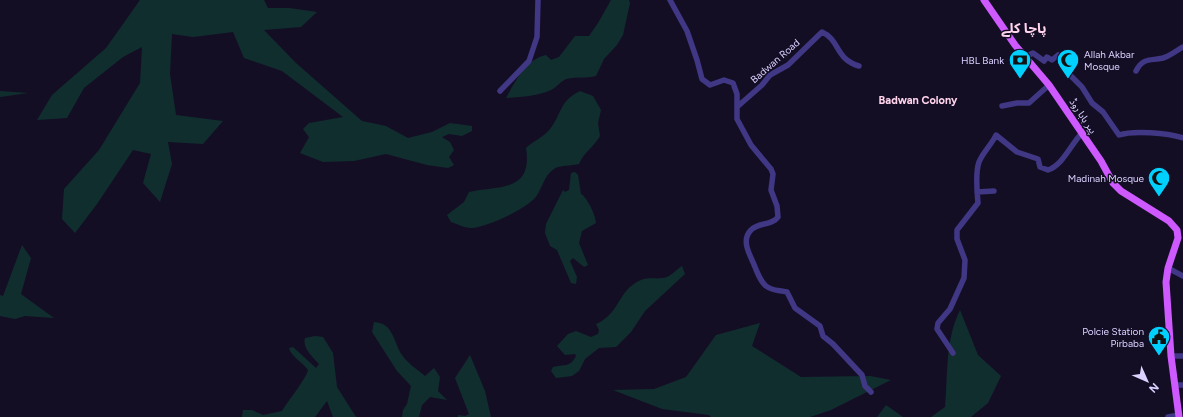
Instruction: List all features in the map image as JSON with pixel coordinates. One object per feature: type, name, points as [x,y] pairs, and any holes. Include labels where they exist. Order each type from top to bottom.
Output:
[{"type":"main road","name":"پیر بابا روڈ","points":[[984,0],[1008,36],[1049,85],[1082,133],[1113,183],[1121,191],[1169,222],[1177,230],[1178,238],[1168,268]]},
{"type":"main road","points":[[1168,268],[1166,282],[1171,356],[1179,416]]},
{"type":"street","points":[[500,91],[529,61],[537,37],[539,14],[538,0]]},
{"type":"street","points":[[670,0],[686,31],[697,60],[699,74],[702,79],[710,85],[724,80],[733,83],[737,94],[737,118],[751,145],[767,162],[772,174],[771,190],[777,206],[778,217],[773,222],[757,225],[751,230],[746,242],[746,248],[761,281],[771,289],[787,292],[795,308],[820,326],[823,336],[833,344],[862,375],[865,386],[871,392]]},
{"type":"street","name":"Badwan Road","points":[[737,107],[762,85],[770,75],[788,65],[822,32],[830,37],[844,58],[859,66]]},
{"type":"street","points":[[1136,71],[1141,63],[1155,57],[1163,58],[1183,47]]},
{"type":"street","points":[[1025,57],[1033,53],[1044,61],[1047,57],[1052,60],[1058,55],[1064,63],[1063,68],[1082,87],[1092,102],[1103,112],[1119,135],[1125,133],[1152,132],[1183,138]]},
{"type":"street","points":[[1002,106],[1017,103],[1029,103],[1049,85]]},
{"type":"street","points":[[953,354],[937,329],[938,323],[950,309],[964,278],[965,260],[957,239],[956,230],[976,208],[978,203],[977,192],[979,162],[996,135],[1017,152],[1038,159],[1040,167],[1048,170],[1053,168],[1072,148],[1074,142],[1082,133]]},
{"type":"street","points":[[977,192],[994,191]]},
{"type":"street","points":[[1168,268],[1182,275]]},
{"type":"street","points":[[1171,356],[1183,356]]},
{"type":"street","points":[[1175,386],[1183,385]]},
{"type":"street","points":[[1168,417],[1179,416]]},
{"type":"green space","points":[[140,0],[264,0],[268,8],[289,8],[317,12],[301,27],[264,30],[296,63],[362,121],[386,126],[408,138],[432,132],[450,123],[472,126],[472,131],[462,136],[449,134],[442,137],[450,142],[454,150],[449,157],[454,165],[448,168],[427,165],[386,154],[354,161],[323,162],[300,153],[309,137],[303,129],[309,123],[343,117],[282,71],[244,58],[233,32],[193,37],[172,34],[170,74],[176,115],[223,121],[203,144],[168,142],[172,164],[160,202],[143,183],[151,154],[133,150],[97,204],[75,233],[62,219],[64,189],[99,150],[140,83],[142,47],[123,57],[84,88],[67,118],[37,120],[52,95],[106,48]]},
{"type":"green space","points":[[611,0],[629,0],[630,3],[623,35],[617,45],[604,59],[596,76],[566,79],[553,89],[541,94],[506,98],[522,72],[533,61],[546,55],[551,60],[559,57],[575,36],[589,36]]},
{"type":"green space","points":[[0,91],[28,93],[0,97]]},
{"type":"green space","points":[[580,91],[593,96],[601,110],[598,123],[600,136],[579,164],[561,166],[553,169],[535,198],[514,213],[486,225],[471,228],[451,222],[447,215],[464,202],[469,192],[502,187],[519,180],[524,173],[527,163],[526,148],[547,132],[554,123],[564,103]]},
{"type":"green space","points":[[575,172],[578,175],[581,194],[591,207],[596,223],[582,231],[579,243],[588,265],[584,267],[573,258],[570,261],[577,277],[576,284],[571,283],[557,250],[550,246],[545,233],[546,224],[563,190],[565,192],[569,190],[571,173]]},
{"type":"green space","points":[[22,245],[31,258],[21,294],[54,318],[25,316],[15,319],[0,316],[0,295],[3,296]]},
{"type":"green space","points":[[682,266],[685,274],[645,311],[631,332],[616,347],[599,348],[585,359],[579,371],[572,376],[556,378],[551,371],[553,367],[569,364],[576,356],[575,354],[565,355],[557,346],[568,334],[576,331],[591,337],[598,334],[599,330],[596,324],[609,315],[629,288],[643,279],[667,277]]},
{"type":"green space","points":[[960,310],[978,355],[1001,376],[988,403],[971,417],[931,417],[945,407],[949,345],[955,321]]},
{"type":"green space","points":[[374,322],[381,323],[389,329],[404,358],[425,376],[434,368],[440,377],[438,391],[447,400],[430,397],[422,405],[419,417],[402,417],[411,386],[397,371],[372,332]]},
{"type":"green space","points":[[760,323],[752,346],[801,377],[870,376],[891,380],[831,410],[810,417],[711,417],[709,415],[662,409],[613,390],[654,389],[686,377],[716,335]]},
{"type":"green space","points":[[315,336],[323,337],[333,353],[337,387],[356,417],[333,417],[327,401],[315,417],[242,417],[243,410],[252,410],[263,415],[282,411],[307,374],[308,370],[292,354],[289,348],[293,347],[316,368],[319,364],[309,352],[304,342],[305,338]]},
{"type":"green space","points":[[470,355],[485,391],[491,417],[458,417],[458,415],[465,416],[469,414],[455,378]]},
{"type":"green space","points":[[886,405],[903,417],[877,417]]},
{"type":"place","name":"HBL Bank","points":[[1020,80]]},
{"type":"place","name":"Allah Akbar Mosque","points":[[1068,80]]},
{"type":"place","name":"Madinah Mosque","points":[[1159,198]]},
{"type":"place","name":"Polcie Station Pirbaba","points":[[1159,356]]},
{"type":"district","name":"پاچا کلے","points":[[1024,28]]},
{"type":"district","name":"Badwan Colony","points":[[918,100]]}]
